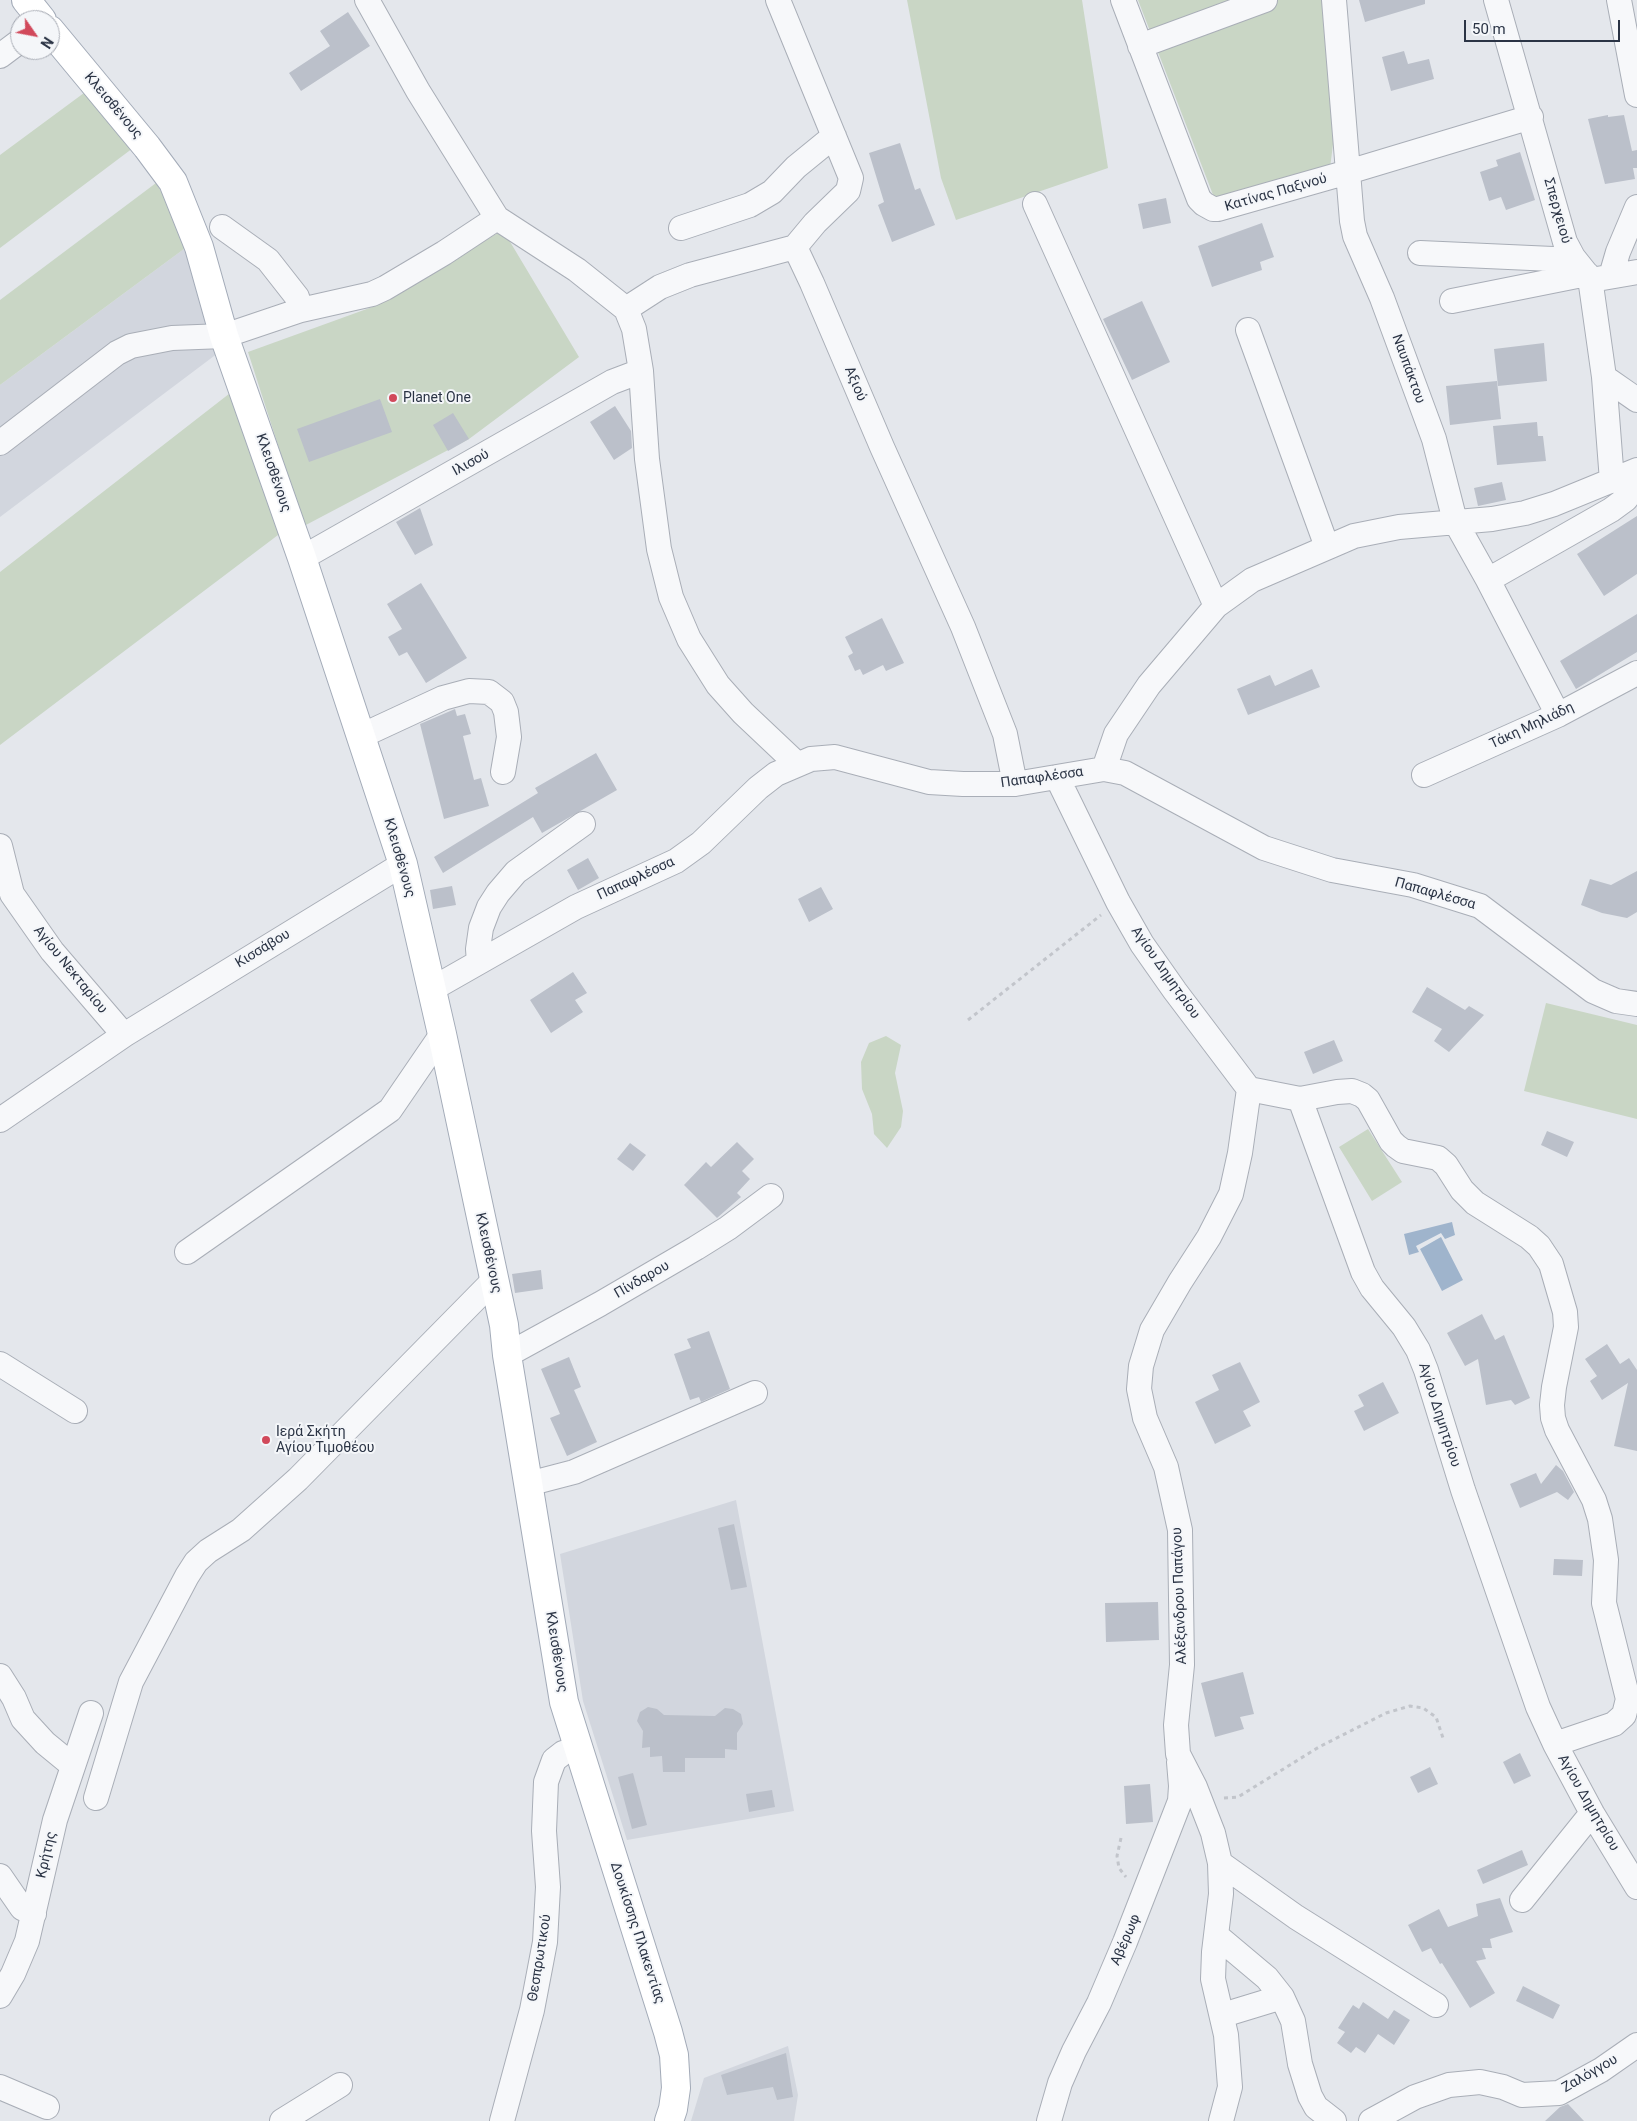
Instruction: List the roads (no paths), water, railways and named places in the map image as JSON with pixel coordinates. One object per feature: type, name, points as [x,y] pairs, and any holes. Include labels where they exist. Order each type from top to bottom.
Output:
[{"type":"main road","points":[[26,0],[34,10]]},
{"type":"main road","name":"Κλεισθένους","points":[[60,42],[147,147],[173,182],[199,248],[224,336],[302,558],[403,864],[442,1034],[504,1325],[506,1355],[564,1702],[578,1748]]},
{"type":"main road","name":"Δουκίσσης Πλακεντίας","points":[[578,1748],[668,2032],[676,2072],[675,2095],[669,2121]]},
{"type":"street","points":[[367,0],[418,90],[497,218],[577,270],[626,309],[634,329],[640,371],[647,459],[659,549],[671,597],[689,639],[718,684],[743,712],[797,764]]},
{"type":"street","points":[[626,309],[660,287],[690,275],[795,247],[815,223],[848,191],[851,178],[778,0]]},
{"type":"street","name":"Κατίνας Παξινού","points":[[1123,0],[1199,199],[1208,208],[1218,209],[1531,117]]},
{"type":"street","points":[[1140,46],[1265,0]]},
{"type":"street","name":"Ναυπάκτου","points":[[1334,0],[1352,221],[1355,236],[1382,298],[1434,439],[1455,521],[1558,715]]},
{"type":"street","name":"Σπερχειού","points":[[1496,0],[1531,117],[1565,242],[1591,273],[1604,377],[1612,481]]},
{"type":"street","points":[[1620,0],[1637,95]]},
{"type":"street","points":[[681,228],[750,205],[772,192],[796,167],[834,136]]},
{"type":"street","points":[[1035,204],[1216,606]]},
{"type":"street","points":[[1452,301],[1591,273],[1618,252],[1637,207]]},
{"type":"street","points":[[0,443],[117,353],[131,346],[172,338],[224,336],[301,310],[359,298],[385,288],[444,253],[497,218]]},
{"type":"street","points":[[222,227],[268,260],[297,297],[301,310]]},
{"type":"street","name":"Αξιού","points":[[795,247],[963,627],[1005,734],[1016,784]]},
{"type":"street","points":[[1420,253],[1591,273],[1637,272]]},
{"type":"street","points":[[1248,330],[1327,547]]},
{"type":"street","name":"Ιλισού","points":[[302,558],[612,382],[640,371]]},
{"type":"street","points":[[1604,377],[1637,400]]},
{"type":"street","points":[[1104,769],[1116,734],[1149,684],[1216,606],[1252,580],[1354,536],[1378,531],[1455,521],[1492,519],[1525,513],[1554,504],[1637,470]]},
{"type":"street","points":[[1488,580],[1611,510],[1626,499],[1637,483]]},
{"type":"street","name":"Τάκη Μηλιάδη","points":[[1424,775],[1558,715],[1637,673]]},
{"type":"street","points":[[361,736],[443,698],[469,691],[489,692],[502,702],[506,712],[509,737],[503,772]]},
{"type":"street","name":"Παπαφλέσσα","points":[[432,990],[588,901],[676,862],[701,843],[758,788],[776,774],[811,759],[835,757],[930,782],[1016,784],[1104,769],[1125,773],[1230,830],[1280,854],[1332,870],[1413,885],[1480,906],[1593,991],[1616,1001],[1636,1003]]},
{"type":"street","name":"Αγίου Δημητρίου","points":[[1057,777],[1118,902],[1142,944],[1249,1089],[1300,1099],[1352,1091],[1362,1095],[1368,1100],[1391,1141],[1396,1146],[1403,1150],[1438,1158],[1446,1165],[1462,1190],[1475,1203],[1529,1237],[1539,1246],[1551,1264],[1565,1312],[1566,1327],[1554,1387],[1553,1418],[1557,1430],[1590,1492],[1600,1519],[1606,1560],[1604,1603],[1628,1699],[1624,1715],[1614,1724],[1555,1744]]},
{"type":"street","points":[[479,962],[478,949],[481,928],[489,907],[498,893],[516,872],[583,824]]},
{"type":"street","name":"Αγίου Νεκταρίου","points":[[0,846],[6,898],[124,1035]]},
{"type":"street","name":"Κισσάβου","points":[[0,1120],[124,1035],[403,864]]},
{"type":"street","points":[[186,1252],[390,1110],[442,1034]]},
{"type":"street","name":"Αλέξανδρου Παπάγου","points":[[1221,2121],[1230,2087],[1223,2015],[1214,1979],[1221,1894],[1220,1863],[1213,1833],[1195,1786],[1178,1754],[1176,1725],[1182,1665],[1180,1530],[1166,1467],[1145,1418],[1139,1389],[1142,1366],[1152,1330],[1208,1237],[1231,1194],[1240,1152],[1249,1089]]},
{"type":"street","name":"Αγίου Δημητρίου","points":[[1300,1099],[1363,1272],[1372,1288],[1404,1327],[1418,1350],[1426,1370],[1494,1584],[1538,1707],[1555,1744],[1592,1813],[1637,1887]]},
{"type":"street","name":"Πίνδαρου","points":[[506,1355],[607,1300],[696,1248],[728,1228],[771,1196]]},
{"type":"street","points":[[96,1798],[131,1682],[182,1584],[196,1562],[208,1551],[241,1530],[298,1479],[494,1280]]},
{"type":"street","points":[[0,1364],[75,1411]]},
{"type":"street","points":[[528,1484],[574,1472],[755,1392]]},
{"type":"street","points":[[0,1676],[14,1698],[23,1719],[45,1742],[73,1766]]},
{"type":"street","name":"Κρήτης","points":[[0,1996],[27,1941],[55,1820],[91,1713]]},
{"type":"street","name":"Θεσπρωτικού","points":[[502,2121],[532,2010],[546,1942],[548,1887],[544,1831],[546,1782],[554,1760],[563,1753],[578,1748]]},
{"type":"street","name":"Αβέρωφ","points":[[1050,2121],[1060,2083],[1074,2051],[1100,2003],[1146,1892],[1180,1800],[1181,1786],[1178,1754]]},
{"type":"street","points":[[1522,1900],[1592,1813]]},
{"type":"street","points":[[1220,1863],[1296,1917],[1436,2005]]},
{"type":"street","points":[[0,1876],[22,1908],[34,1914]]},
{"type":"street","points":[[1217,1936],[1267,1978],[1282,1997],[1293,2021],[1300,2064],[1310,2096],[1316,2107],[1334,2121]]},
{"type":"street","points":[[1223,2015],[1282,1997]]},
{"type":"street","name":"Ζαλόγγου","points":[[1371,2121],[1415,2097],[1449,2085],[1480,2082],[1503,2087],[1522,2095],[1559,2093],[1601,2070],[1637,2045]]},
{"type":"street","points":[[282,2121],[340,2085]]},
{"type":"street","points":[[0,2087],[48,2107]]},
{"type":"water","points":[[1452,1222],[1455,1235],[1445,1239],[1441,1233],[1416,1246],[1419,1252],[1409,1255],[1404,1234]]},
{"type":"water","points":[[1441,1237],[1463,1280],[1442,1291],[1420,1249]]},
{"type":"place","name":"Planet One","points":[[393,398]]},
{"type":"place","name":"Ιερά Σκήτη Αγίου Τιμοθέου","points":[[266,1440]]}]
